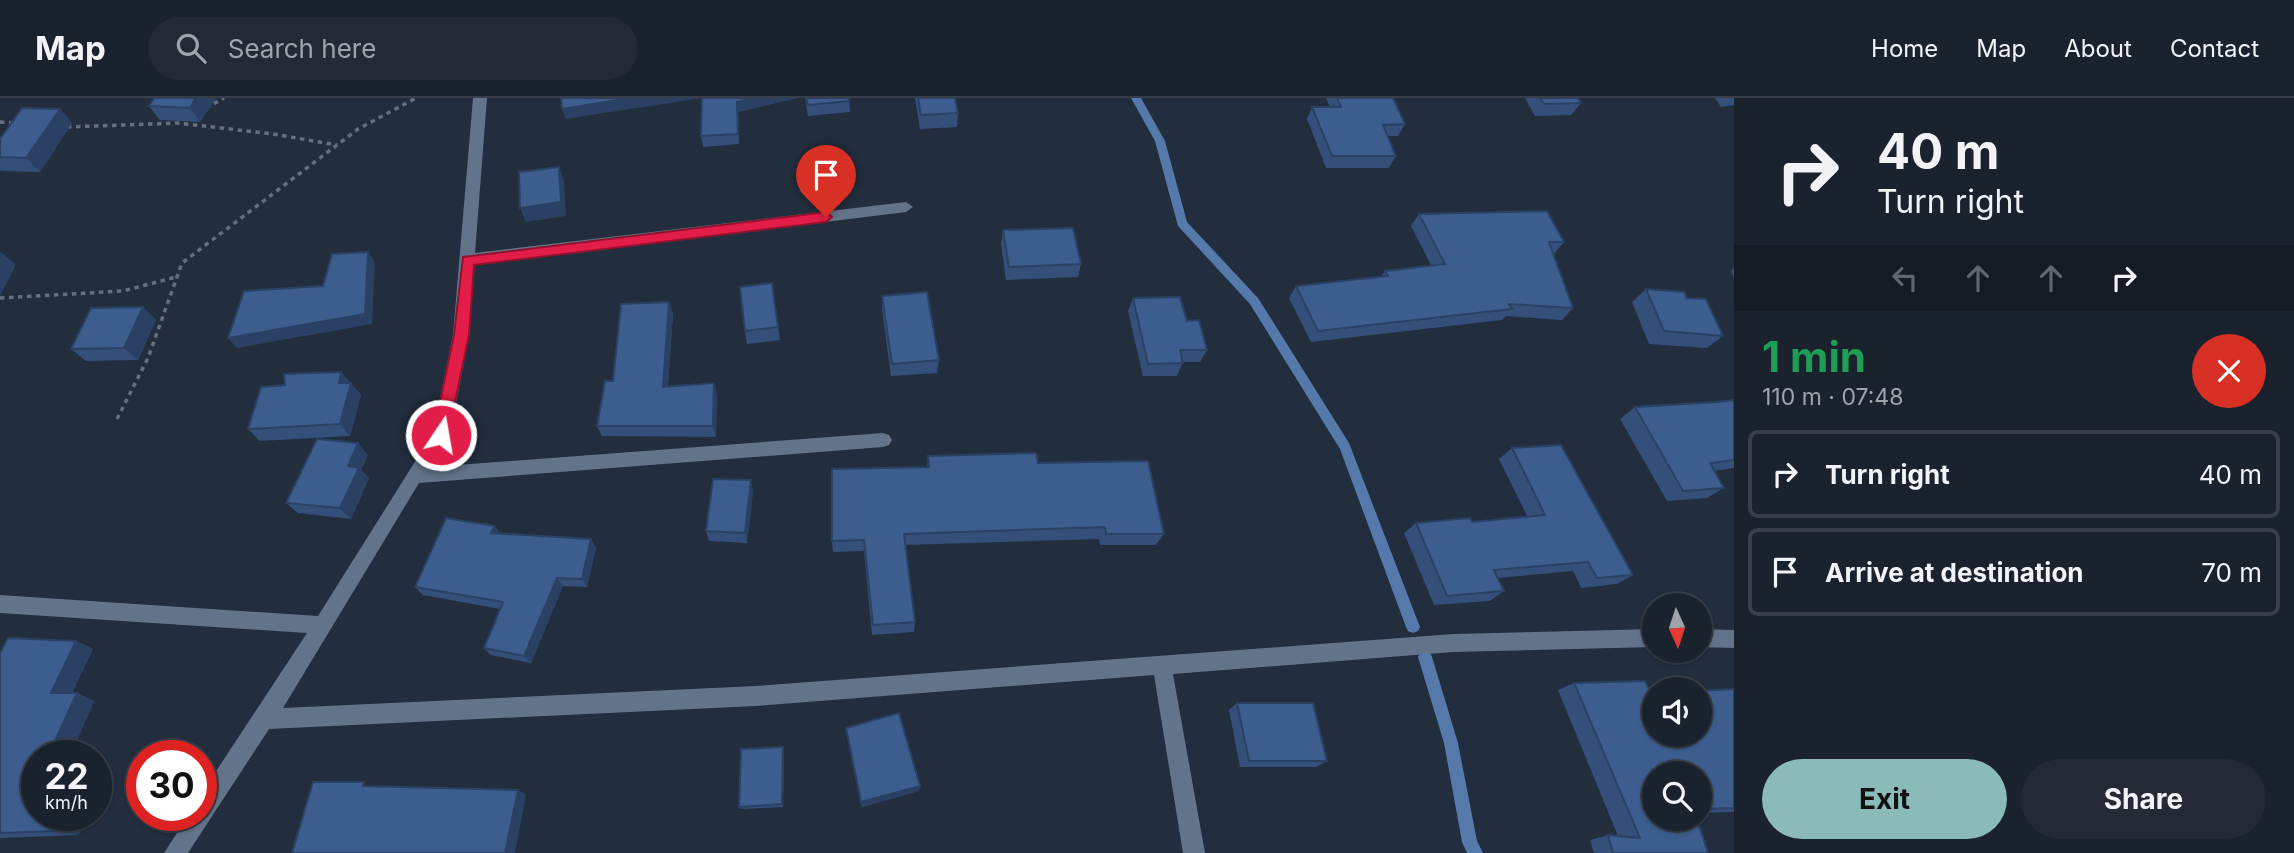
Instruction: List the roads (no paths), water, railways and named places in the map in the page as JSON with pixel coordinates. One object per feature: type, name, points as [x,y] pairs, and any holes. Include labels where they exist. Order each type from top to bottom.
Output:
[{"type":"street","points":[[217,789],[264,719],[441,435],[461,335],[480,98]]},
{"type":"street","points":[[468,260],[906,207]]},
{"type":"street","points":[[414,476],[883,440]]},
{"type":"street","points":[[0,604],[322,625]]},
{"type":"street","points":[[264,719],[756,696],[1453,643],[1642,638]]},
{"type":"street","points":[[1712,638],[1734,639]]},
{"type":"street","points":[[1162,667],[1194,853]]},
{"type":"street","points":[[175,853],[189,831]]},
{"type":"waterway","points":[[1136,98],[1160,141],[1182,223],[1254,301],[1345,447],[1413,627]]},
{"type":"waterway","points":[[1425,657],[1451,743],[1470,842],[1475,853]]}]
